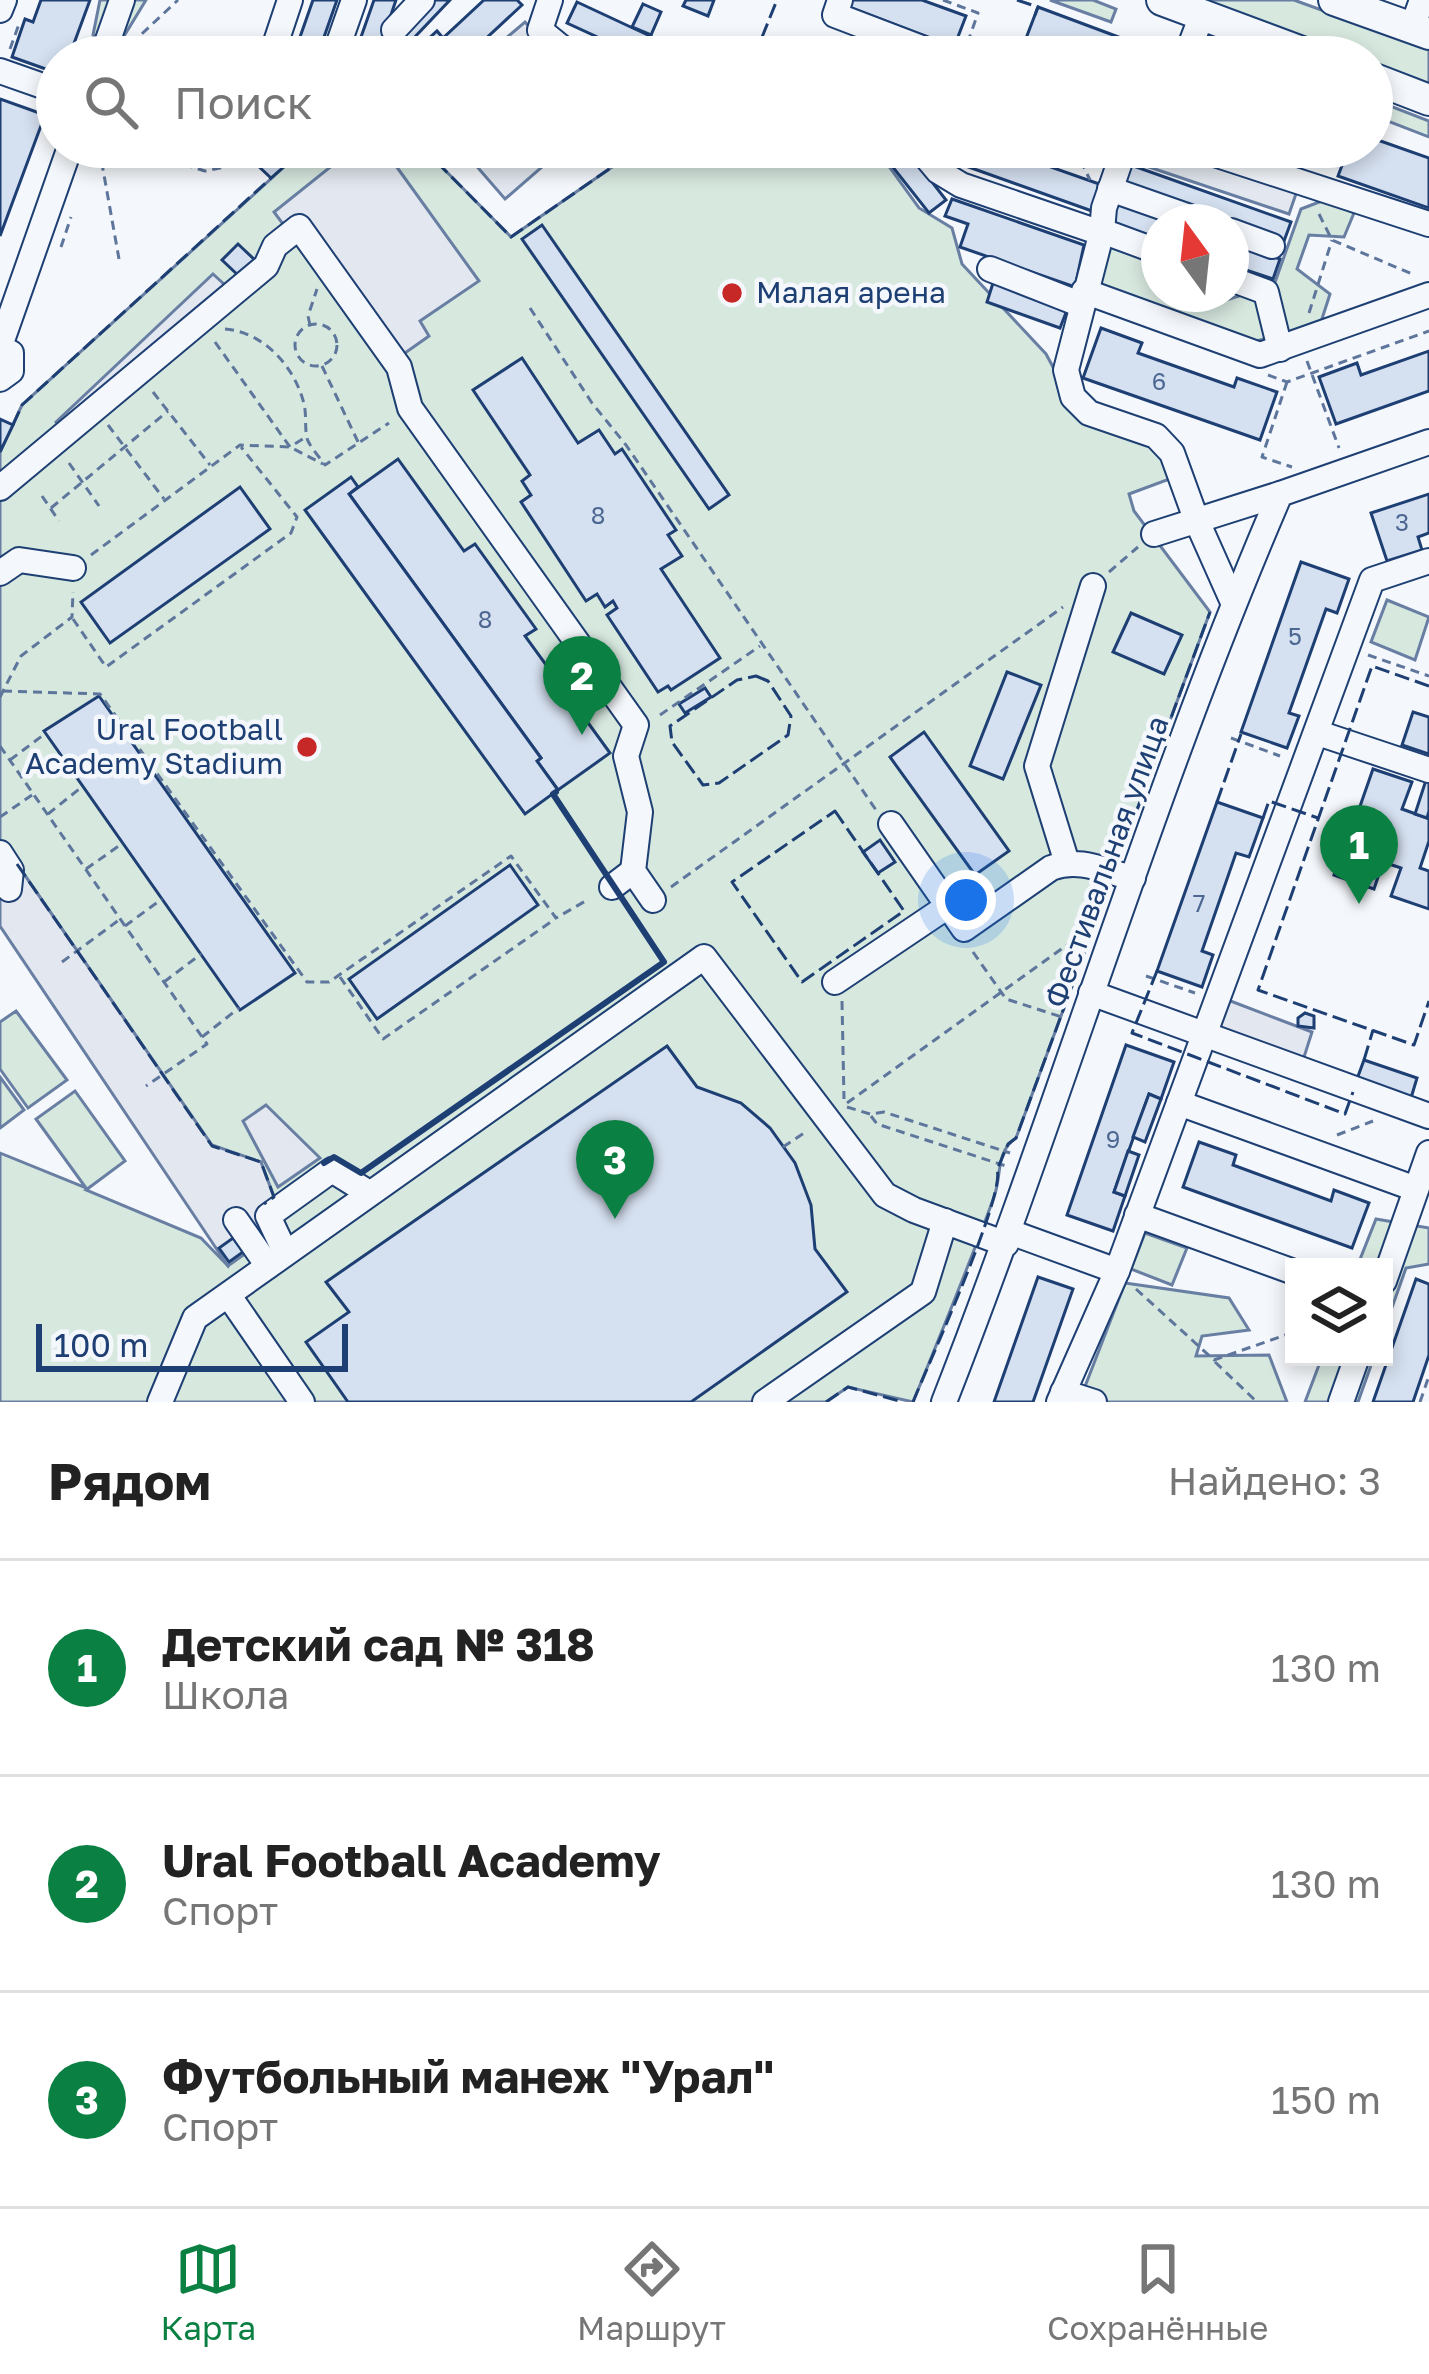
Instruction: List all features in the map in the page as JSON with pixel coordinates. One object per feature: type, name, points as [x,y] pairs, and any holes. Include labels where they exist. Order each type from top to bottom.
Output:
[{"type":"main road","points":[[1162,0],[1258,36]]},
{"type":"main road","points":[[1334,0],[1421,21]]},
{"type":"main road","points":[[1393,87],[1429,100]]},
{"type":"street","points":[[109,36],[122,0]]},
{"type":"street","points":[[278,36],[290,0]]},
{"type":"street","points":[[341,36],[354,0]]},
{"type":"street","points":[[394,30],[422,0]]},
{"type":"street","points":[[548,36],[540,29],[550,0]]},
{"type":"street","points":[[840,0],[835,14],[891,36]]},
{"type":"street","points":[[1194,36],[1202,15]]},
{"type":"street","points":[[1,71],[36,84]]},
{"type":"street","points":[[0,379],[11,371],[11,352],[0,347],[63,168]]},
{"type":"street","points":[[936,168],[961,185],[1141,246]]},
{"type":"street","points":[[1118,168],[1066,370],[1072,397],[1089,413],[1156,436],[1172,453],[1233,602]]},
{"type":"street","points":[[1258,168],[1429,224]]},
{"type":"street","points":[[1110,189],[1153,204]]},
{"type":"street","points":[[0,488],[266,266],[275,246],[298,227],[399,367],[410,408],[636,725],[626,756],[640,812],[622,879],[653,900]]},
{"type":"street","points":[[1249,238],[1272,246]]},
{"type":"street","points":[[990,269],[1260,355],[1429,295]]},
{"type":"street","points":[[1249,286],[1266,292],[1290,345]]},
{"type":"street","points":[[1154,534],[1429,442]]},
{"type":"street","name":"Фестивальная улица","points":[[944,1402],[1008,1238],[1233,602],[1280,494]]},
{"type":"street","points":[[0,573],[19,560],[73,568]]},
{"type":"street","points":[[1094,1402],[1061,1397],[1117,1271],[1372,580],[1429,561]]},
{"type":"street","points":[[1067,862],[1037,766],[1093,586]]},
{"type":"street","points":[[1318,733],[1429,770]]},
{"type":"street","points":[[886,821],[964,929],[1067,862],[1132,878]]},
{"type":"street","points":[[0,854],[11,870],[9,890]]},
{"type":"street","points":[[838,989],[946,907]]},
{"type":"street","points":[[160,1402],[195,1318],[704,957],[885,1195],[945,1221],[1117,1271]]},
{"type":"street","points":[[1091,993],[1419,1112]]},
{"type":"street","points":[[1179,1103],[1416,1189]]},
{"type":"street","points":[[1392,1258],[1429,1153]]},
{"type":"street","points":[[277,1259],[268,1216],[332,1170],[369,1193]]},
{"type":"street","points":[[1137,1215],[1285,1269]]},
{"type":"street","points":[[236,1220],[277,1259]]},
{"type":"street","points":[[765,1402],[923,1292],[945,1221]]},
{"type":"street","points":[[229,1296],[302,1402]]},
{"type":"street","points":[[1341,1402],[1354,1366]]},
{"type":"path","points":[[139,36],[178,0]]},
{"type":"path","points":[[943,0],[978,13],[970,36]]},
{"type":"path","points":[[1,71],[8,9]]},
{"type":"path","points":[[103,168],[119,259]]},
{"type":"path","points":[[1304,183],[1332,240],[1412,274]]},
{"type":"path","points":[[1332,240],[1290,345],[1341,454]]},
{"type":"path","points":[[310,325],[308,316],[326,265]]},
{"type":"path","points":[[530,308],[886,821]]},
{"type":"path","points":[[320,323],[333,330],[338,349],[332,362],[311,367],[298,358],[294,341],[300,328],[310,325],[320,323]]},
{"type":"path","points":[[290,448],[212,337],[224,328],[264,343],[286,367],[300,389],[306,437],[325,465]]},
{"type":"path","points":[[286,367],[298,358]]},
{"type":"path","points":[[321,365],[359,444]]},
{"type":"path","points":[[138,372],[211,466]]},
{"type":"path","points":[[1262,457],[1287,382]]},
{"type":"path","points":[[325,465],[410,408]]},
{"type":"path","points":[[96,409],[165,500]]},
{"type":"path","points":[[51,508],[169,411]]},
{"type":"path","points":[[290,448],[306,437]]},
{"type":"path","points":[[240,445],[297,517],[291,532],[106,667],[72,617],[73,568],[240,445],[290,448],[325,465]]},
{"type":"path","points":[[68,462],[99,506]]},
{"type":"path","points":[[42,496],[59,521]]},
{"type":"path","points":[[692,872],[1093,586],[1154,534]]},
{"type":"path","points":[[72,617],[21,656],[2,694],[100,694],[307,982],[329,982],[339,976],[511,856],[556,918]]},
{"type":"path","points":[[636,725],[658,716],[762,644]]},
{"type":"path","points":[[1348,647],[1429,676]]},
{"type":"path","points":[[10,760],[46,733]]},
{"type":"path","points":[[1231,738],[1305,765]]},
{"type":"path","points":[[0,746],[207,1043],[146,1086]]},
{"type":"path","points":[[48,814],[83,786]]},
{"type":"path","points":[[0,818],[34,794]]},
{"type":"path","points":[[86,869],[123,843]]},
{"type":"path","points":[[339,976],[383,1039],[556,918],[622,879]]},
{"type":"path","points":[[125,926],[162,899]]},
{"type":"path","points":[[946,907],[999,993],[1066,1018]]},
{"type":"path","points":[[62,962],[121,920]]},
{"type":"path","points":[[864,1090],[1083,931],[1100,928]]},
{"type":"path","points":[[164,982],[201,954]]},
{"type":"path","points":[[1146,976],[1217,1001]]},
{"type":"path","points":[[838,989],[844,1105],[870,1114],[884,1112],[1016,1155]]},
{"type":"path","points":[[202,1037],[239,1008]]},
{"type":"path","points":[[1302,1148],[1419,1112]]},
{"type":"path","points":[[870,1114],[877,1124],[1011,1168]]},
{"type":"path","points":[[783,1147],[826,1118]]},
{"type":"path","points":[[1117,1271],[1257,1402]]},
{"type":"path","points":[[1214,1360],[1285,1334]]},
{"type":"path","points":[[1420,1402],[1429,1376]]},
{"type":"shaded area","points":[[100,0],[146,0],[124,36],[93,35]]},
{"type":"shaded area","points":[[1050,0],[1093,0],[1116,9],[1111,22]]},
{"type":"shaded area","points":[[1189,0],[1294,0],[1429,49],[1429,86],[1393,73],[1393,36],[1289,36]]},
{"type":"shaded area","points":[[525,22],[537,36],[509,36]]},
{"type":"shaded area","points":[[1393,107],[1429,121],[1429,137],[1393,123]]},
{"type":"shaded area","points":[[283,168],[443,168],[511,237],[611,168],[890,168],[919,208],[952,228],[962,264],[1046,354],[1074,406],[1154,440],[1175,477],[1129,494],[1134,511],[1210,612],[913,1402],[848,1387],[826,1402],[0,1402],[0,1153],[86,1188],[36,1119],[75,1091],[125,1161],[86,1190],[201,1238],[228,1266],[261,1162],[212,1146],[13,858],[0,867],[0,452],[22,405]]},
{"type":"shaded area","points":[[329,168],[397,168],[479,281],[420,321],[429,336],[388,365],[274,212]]},
{"type":"shaded area","points":[[478,168],[541,168],[505,199]]},
{"type":"shaded area","points":[[1152,168],[1238,168],[1298,188],[1289,214]]},
{"type":"shaded area","points":[[1327,199],[1354,213],[1344,237],[1309,235],[1297,269],[1330,294],[1320,325],[1248,343],[1167,312],[1249,312],[1249,293],[1274,285],[1301,209]]},
{"type":"shaded area","points":[[1107,242],[1141,253],[1141,302],[1093,284]]},
{"type":"shaded area","points":[[213,274],[226,286],[65,432],[56,422]]},
{"type":"shaded area","points":[[1387,600],[1429,617],[1415,660],[1371,642]]},
{"type":"shaded area","points":[[12,857],[212,1145],[261,1162],[274,1197],[270,1236],[228,1266],[0,926],[0,867]]},
{"type":"shaded area","points":[[1220,997],[1312,1032],[1298,1076],[1206,1041]]},
{"type":"shaded area","points":[[16,1011],[67,1080],[28,1108],[0,1069],[0,1022]]},
{"type":"shaded area","points":[[0,1077],[24,1110],[0,1128]]},
{"type":"shaded area","points":[[266,1105],[320,1158],[278,1187],[243,1121]]},
{"type":"shaded area","points":[[1376,1219],[1429,1228],[1429,1264],[1406,1268],[1393,1305],[1393,1258],[1361,1258]]},
{"type":"shaded area","points":[[1145,1233],[1187,1248],[1172,1285],[1131,1269]]},
{"type":"shaded area","points":[[1125,1283],[1229,1298],[1249,1330],[1202,1336],[1196,1356],[1269,1355],[1287,1402],[1079,1402]]},
{"type":"shaded area","points":[[1319,1366],[1371,1366],[1358,1402],[1305,1402]]},
{"type":"building","points":[[41,0],[90,0],[77,36],[36,36],[36,66],[12,57],[25,19],[33,22]]},
{"type":"building","points":[[313,0],[337,0],[324,36],[300,36]]},
{"type":"building","points":[[374,0],[396,0],[384,36],[361,36]]},
{"type":"building","points":[[423,0],[450,0],[416,36],[404,36],[396,28]]},
{"type":"building","points":[[484,0],[517,0],[522,5],[489,36],[445,36]]},
{"type":"building","points":[[686,0],[714,0],[708,16],[683,6]]},
{"type":"building","points":[[852,0],[922,0],[966,16],[958,36],[925,36],[849,7]]},
{"type":"building","points":[[577,2],[650,36],[595,36],[567,23]]},
{"type":"building","points":[[643,4],[661,12],[651,35],[632,27]]},
{"type":"building","points":[[1038,7],[1116,36],[1027,36]]},
{"type":"building","points":[[0,99],[36,112],[36,139],[0,236]]},
{"type":"building","points":[[1393,145],[1429,158],[1429,208],[1338,176],[1341,168],[1393,168]]},
{"type":"building","points":[[260,168],[282,168],[271,178]]},
{"type":"building","points":[[894,168],[921,168],[946,200],[929,213]]},
{"type":"building","points":[[971,168],[1054,168],[1102,185],[1092,211]]},
{"type":"building","points":[[1127,168],[1139,168],[1240,204],[1180,204],[1121,183]]},
{"type":"building","points":[[952,199],[1084,245],[1075,287],[960,247],[968,224],[945,216]]},
{"type":"building","points":[[1114,201],[1141,210],[1141,233],[1107,221]]},
{"type":"building","points":[[1249,207],[1291,222],[1284,241],[1249,229]]},
{"type":"building","points":[[542,225],[729,495],[709,509],[522,239]]},
{"type":"building","points":[[238,244],[257,262],[241,278],[222,260]]},
{"type":"building","points":[[1249,248],[1280,259],[1273,279],[1249,271]]},
{"type":"building","points":[[993,283],[1067,310],[1060,328],[987,302]]},
{"type":"building","points":[[1101,328],[1142,343],[1138,353],[1234,387],[1237,378],[1277,392],[1260,440],[1083,378]]},
{"type":"building","points":[[1429,351],[1429,391],[1336,424],[1319,377],[1357,363],[1361,375]]},
{"type":"building","points":[[522,358],[578,443],[599,430],[615,454],[622,449],[676,530],[668,535],[682,556],[661,569],[720,658],[671,690],[668,686],[658,692],[607,615],[617,608],[613,601],[605,607],[597,594],[586,601],[521,502],[531,495],[522,481],[530,475],[473,390]]},
{"type":"building","points":[[0,419],[13,425],[0,452]]},
{"type":"building","points":[[398,459],[464,551],[475,544],[536,629],[525,636],[610,753],[558,790],[537,761],[541,758],[349,494]]},
{"type":"building","points":[[351,477],[358,487],[349,494],[541,758],[537,761],[558,790],[525,814],[305,510]]},
{"type":"building","points":[[240,487],[270,529],[110,643],[81,602]]},
{"type":"building","points":[[1429,494],[1429,533],[1418,537],[1422,550],[1387,561],[1371,513]]},
{"type":"building","points":[[1301,562],[1349,579],[1337,613],[1326,609],[1289,713],[1299,716],[1287,748],[1241,732]]},
{"type":"building","points":[[1131,613],[1182,635],[1164,674],[1113,652]]},
{"type":"building","points":[[1007,672],[1041,685],[1003,779],[970,766]]},
{"type":"building","points":[[705,688],[711,697],[685,713],[679,704]]},
{"type":"building","points":[[99,696],[295,973],[240,1010],[44,731]]},
{"type":"building","points":[[1413,712],[1429,717],[1429,754],[1402,745]]},
{"type":"building","points":[[924,732],[1009,851],[975,875],[890,757]]},
{"type":"building","points":[[1373,769],[1412,782],[1402,809],[1427,818],[1429,811],[1429,841],[1420,868],[1429,871],[1429,909],[1391,896],[1401,868],[1383,862],[1374,889],[1334,875],[1349,838],[1377,848],[1386,822],[1358,812]]},
{"type":"building","points":[[1429,771],[1429,811],[1427,818],[1415,814]]},
{"type":"building","points":[[1217,802],[1263,818],[1249,857],[1236,853],[1202,951],[1213,955],[1202,987],[1157,971]]},
{"type":"building","points":[[880,840],[895,862],[878,873],[863,852]]},
{"type":"building","points":[[510,865],[538,905],[377,1019],[349,979]]},
{"type":"building","points":[[1305,1013],[1314,1016],[1314,1028],[1298,1026],[1298,1018]]},
{"type":"building","points":[[1126,1045],[1174,1062],[1161,1099],[1149,1094],[1114,1192],[1125,1196],[1113,1231],[1067,1215]]},
{"type":"building","points":[[667,1046],[697,1087],[741,1103],[770,1128],[795,1163],[811,1205],[815,1249],[847,1292],[691,1402],[348,1402],[306,1342],[349,1312],[326,1282]]},
{"type":"building","points":[[1364,1060],[1417,1078],[1411,1098],[1357,1079]]},
{"type":"building","points":[[1149,1094],[1161,1099],[1145,1142],[1133,1137]]},
{"type":"building","points":[[1199,1142],[1236,1155],[1233,1165],[1331,1201],[1334,1190],[1369,1203],[1352,1248],[1183,1187]]},
{"type":"building","points":[[1128,1151],[1139,1155],[1125,1196],[1114,1192]]},
{"type":"building","points":[[233,1238],[243,1252],[229,1262],[219,1248]]},
{"type":"building","points":[[1038,1277],[1073,1289],[1033,1402],[994,1402]]},
{"type":"building","points":[[1416,1279],[1429,1284],[1429,1355],[1413,1402],[1373,1402],[1386,1366],[1393,1366],[1393,1345]]},
{"type":"fence","points":[[762,36],[777,0]]},
{"type":"fence","points":[[1017,0],[1038,7],[1035,15]]},
{"type":"fence","points":[[443,168],[511,237],[611,168]]},
{"type":"fence","points":[[13,425],[22,405],[271,178]]},
{"type":"fence","points":[[913,1402],[978,1245],[997,1185],[997,1170],[1008,1144],[1016,1138],[1210,612]]},
{"type":"fence","points":[[1429,686],[1372,666],[1258,990],[1414,1045],[1429,1001]]},
{"type":"fence","points":[[756,676],[768,681],[791,716],[788,735],[719,783],[703,785],[672,742],[670,726],[737,680],[756,676]]},
{"type":"fence","points":[[1217,802],[1241,734]]},
{"type":"fence","points":[[1263,818],[1269,801],[1318,818]]},
{"type":"fence","points":[[835,811],[904,911],[802,982],[732,882],[835,811]]},
{"type":"fence","points":[[17,864],[212,1146],[261,1162],[274,1197],[264,1204]]},
{"type":"fence","points":[[1157,971],[1132,1033],[1345,1114],[1353,1092]]},
{"type":"fence","points":[[1364,1060],[1373,1030]]},
{"type":"fence","points":[[826,1402],[848,1387],[903,1402]]},
{"type":"wall","points":[[324,1163],[334,1157],[361,1173],[664,962],[553,794],[556,792]]},
{"type":"place","name":"Малая арена","points":[[732,293]]},
{"type":"place","name":"Ural Football Academy","points":[[582,735]]},
{"type":"place","name":"Ural Football Academy Stadium","points":[[307,747]]},
{"type":"place","name":"Детский сад № 318","points":[[1359,904]]},
{"type":"place","name":"Футбольный манеж \"Урал\"","points":[[615,1219]]}]
